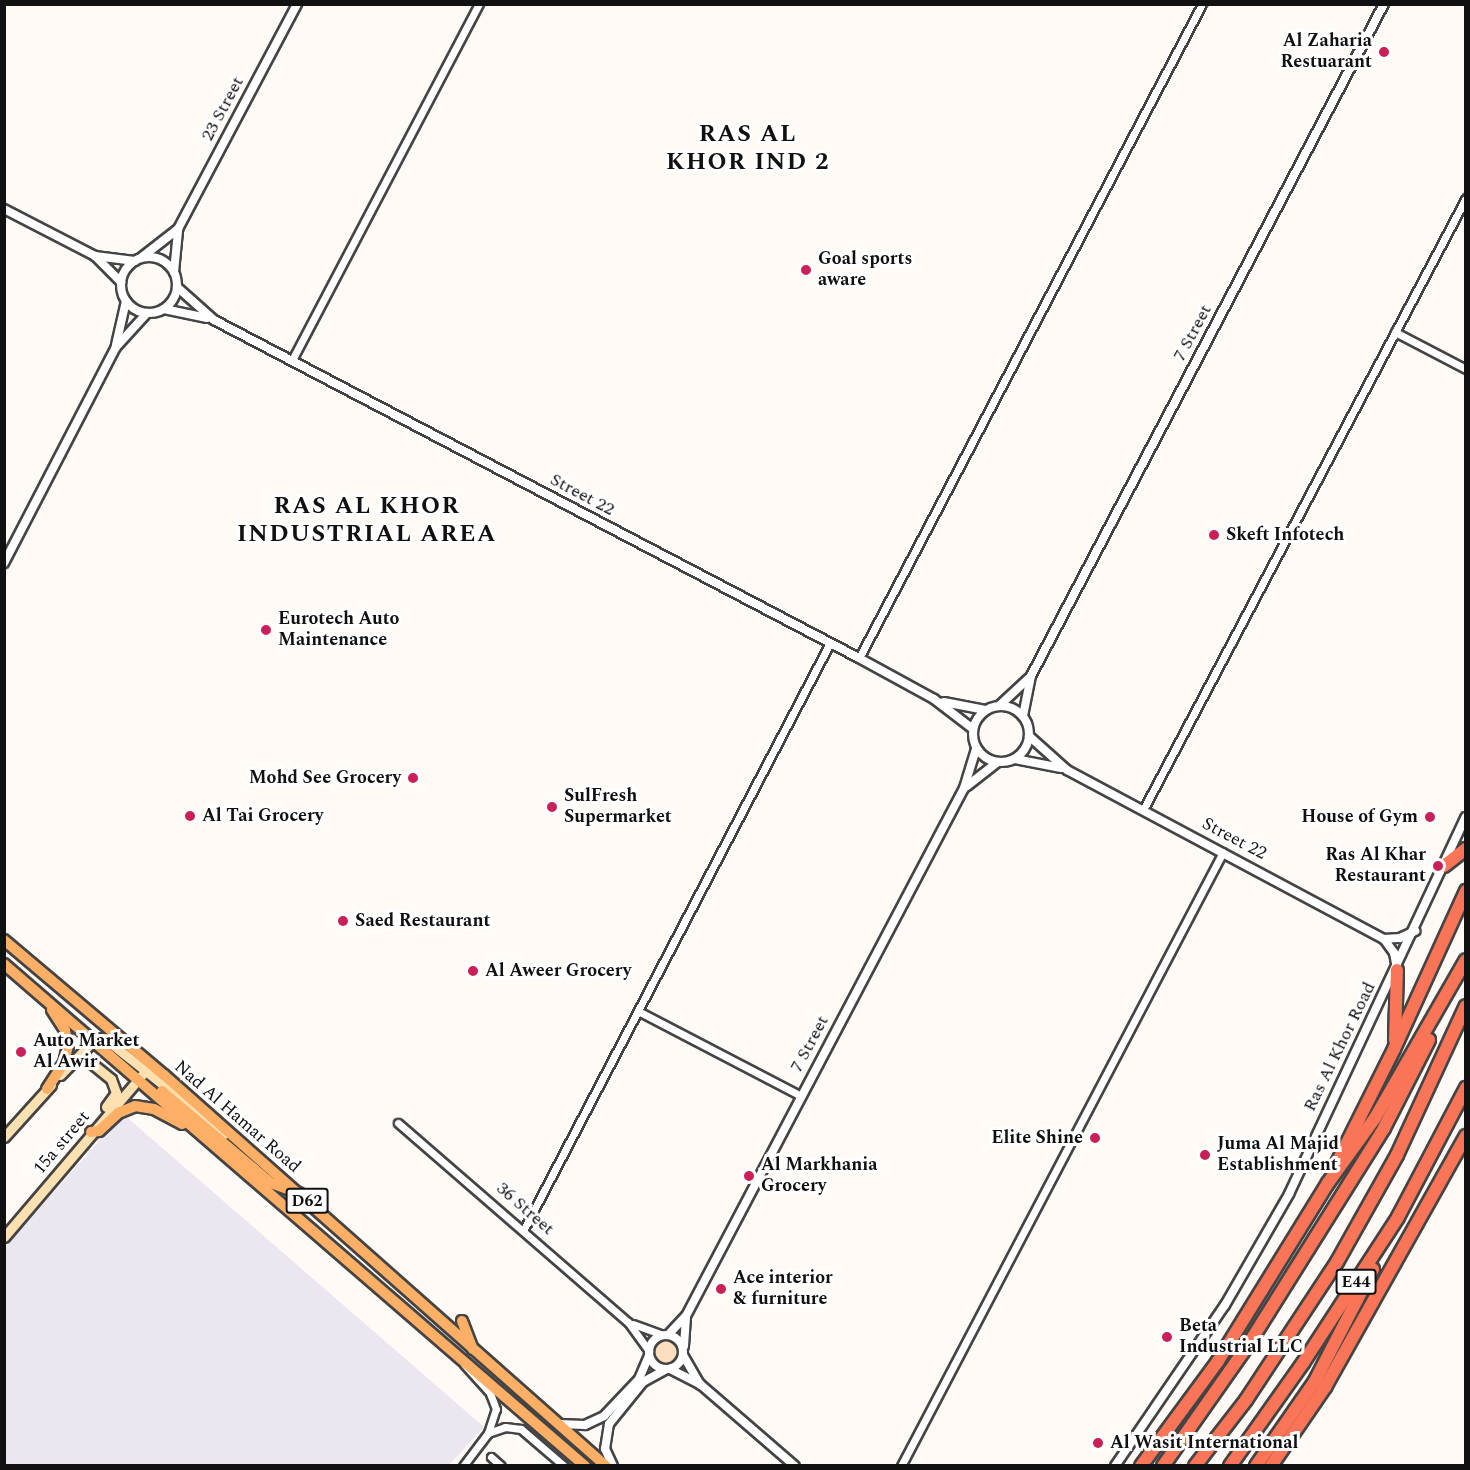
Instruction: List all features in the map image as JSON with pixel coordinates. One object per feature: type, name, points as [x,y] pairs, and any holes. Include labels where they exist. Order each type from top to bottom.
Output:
[{"type":"highway","points":[[1444,866],[1466,849]]},
{"type":"highway","points":[[1328,1183],[1394,1049],[1466,891]]},
{"type":"highway","points":[[1145,1462],[1218,1361],[1328,1183],[1375,1119],[1466,960]]},
{"type":"highway","points":[[1394,1049],[1397,970]]},
{"type":"highway","points":[[1162,1466],[1202,1413],[1383,1128],[1453,984]]},
{"type":"highway","name":"E44","points":[[1195,1466],[1246,1400],[1337,1262],[1397,1155],[1466,1006]]},
{"type":"highway","name":"E44","points":[[1230,1466],[1303,1363],[1398,1217],[1466,1088]]},
{"type":"highway","points":[[1271,1466],[1325,1388],[1466,1136]]},
{"type":"highway","points":[[1256,1466],[1315,1381],[1398,1217]]},
{"type":"main road","name":"Nad Al Hamar Road","points":[[4,940],[105,1023],[143,1069],[156,1094],[202,1136],[585,1466]]},
{"type":"main road","name":"Nad Al Hamar Road","points":[[4,962],[40,996],[95,1039],[143,1069],[234,1137],[474,1352],[606,1466]]},
{"type":"main road","points":[[4,962],[94,1034],[103,1034],[105,1023]]},
{"type":"main road","points":[[40,996],[63,1025],[68,1042],[65,1059],[47,1089]]},
{"type":"main road","points":[[4,1137],[95,1039]]},
{"type":"main road","points":[[73,1061],[96,1066],[116,1087],[114,1099],[91,1132]]},
{"type":"main road","name":"15a street","points":[[4,1238],[143,1069]]},
{"type":"main road","points":[[156,1094],[162,1091],[276,1187],[299,1193]]},
{"type":"main road","points":[[91,1132],[102,1129],[123,1109],[141,1106],[162,1112],[202,1136]]},
{"type":"main road","points":[[462,1321],[474,1352]]},
{"type":"street","name":"23 Street","points":[[174,272],[178,229],[297,4]]},
{"type":"street","points":[[292,360],[479,4]]},
{"type":"street","points":[[859,658],[1202,4]]},
{"type":"street","name":"7 Street","points":[[1023,716],[1031,676],[1384,4]]},
{"type":"street","points":[[1143,810],[1466,198]]},
{"type":"street","points":[[4,209],[95,256],[121,282],[126,301],[116,347]]},
{"type":"street","name":"23 Street","points":[[139,259],[178,229]]},
{"type":"street","points":[[4,563],[116,347],[147,313],[164,309],[177,287],[174,272],[155,257],[139,259],[95,256]]},
{"type":"street","points":[[121,282],[139,259]]},
{"type":"street","name":"Street 22","points":[[177,287],[214,320],[859,658],[934,699],[973,729]]},
{"type":"street","points":[[126,301],[147,313]]},
{"type":"street","name":"Street 22","points":[[164,309],[214,320]]},
{"type":"street","points":[[1395,332],[1466,369]]},
{"type":"street","points":[[524,1229],[830,643]]},
{"type":"street","name":"7 Street","points":[[1000,705],[1031,676]]},
{"type":"street","name":"Street 22","points":[[934,699],[985,710]]},
{"type":"street","points":[[1000,705],[1023,716],[1029,736],[1027,745],[1015,759],[998,762],[964,788],[976,749],[973,729],[985,710],[1000,705]]},
{"type":"street","name":"Street 22","points":[[1029,736],[1067,770],[1384,939]]},
{"type":"street","points":[[976,749],[998,762]]},
{"type":"street","name":"Street 22","points":[[1015,759],[1067,770]]},
{"type":"street","name":"7 Street","points":[[665,1335],[686,1316],[964,788]]},
{"type":"street","name":"Ras Al Khor Road","points":[[1115,1466],[1244,1276],[1289,1194],[1397,970],[1466,817]]},
{"type":"street","points":[[901,1466],[1224,852]]},
{"type":"street","points":[[1384,939],[1400,938],[1415,931]]},
{"type":"street","points":[[1384,939],[1394,953],[1397,970]]},
{"type":"street","points":[[638,1011],[801,1096]]},
{"type":"street","name":"36 Street","points":[[398,1124],[524,1229],[628,1322],[649,1353]]},
{"type":"street","name":"7 Street","points":[[683,1351],[686,1316]]},
{"type":"street","name":"36 Street","points":[[628,1322],[665,1335]]},
{"type":"street","points":[[559,1424],[585,1425],[604,1416],[639,1378],[653,1341],[665,1335],[683,1351],[700,1384]]},
{"type":"street","points":[[613,1466],[605,1449],[609,1424],[643,1382],[668,1369],[683,1351]]},
{"type":"street","points":[[649,1353],[655,1365],[700,1384],[795,1466]]},
{"type":"street","points":[[463,1466],[488,1433],[495,1414],[495,1403],[464,1363]]},
{"type":"street","points":[[488,1433],[505,1427],[521,1429],[564,1466]]},
{"type":"street","points":[[490,1457],[501,1466]]},
{"type":"shaded area","points":[[123,1114],[484,1427],[449,1465],[5,1466],[5,1247]]},
{"type":"sand","points":[[665,1341],[670,1342],[676,1348],[676,1358],[670,1364],[665,1365],[660,1364],[654,1358],[653,1353],[654,1348],[660,1342]]},
{"type":"place","name":"Al Zaharia Restuarant","points":[[1384,52]]},
{"type":"place","name":"Goal sports aware","points":[[806,270]]},
{"type":"place","name":"Skeft Infotech","points":[[1214,535]]},
{"type":"place","name":"Eurotech Auto Maintenance","points":[[266,630]]},
{"type":"place","name":"Mohd See Grocery","points":[[413,778]]},
{"type":"place","name":"SulFresh Supermarket","points":[[552,807]]},
{"type":"place","name":"Al Tai Grocery","points":[[190,816]]},
{"type":"place","name":"House of Gym","points":[[1430,817]]},
{"type":"place","name":"Ras Al Khar Restaurant","points":[[1438,866]]},
{"type":"place","name":"Saed Restaurant","points":[[343,921]]},
{"type":"place","name":"Al Aweer Grocery","points":[[473,971]]},
{"type":"place","name":"Auto Market Al Awir","points":[[21,1052]]},
{"type":"place","name":"Elite Shine","points":[[1095,1138]]},
{"type":"place","name":"Juma Al Majid Establishment","points":[[1205,1155]]},
{"type":"place","name":"Al Markhania Grocery","points":[[749,1176]]},
{"type":"place","name":"Ace interior & furniture","points":[[721,1289]]},
{"type":"place","name":"Beta Industrial LLC","points":[[1167,1337]]},
{"type":"place","name":"Al Wasit International","points":[[1098,1443]]},
{"type":"district","name":"RAS AL KHOR IND 2","points":[[748,149]]},
{"type":"district","name":"RAS AL KHOR INDUSTRIAL AREA","points":[[367,521]]}]
